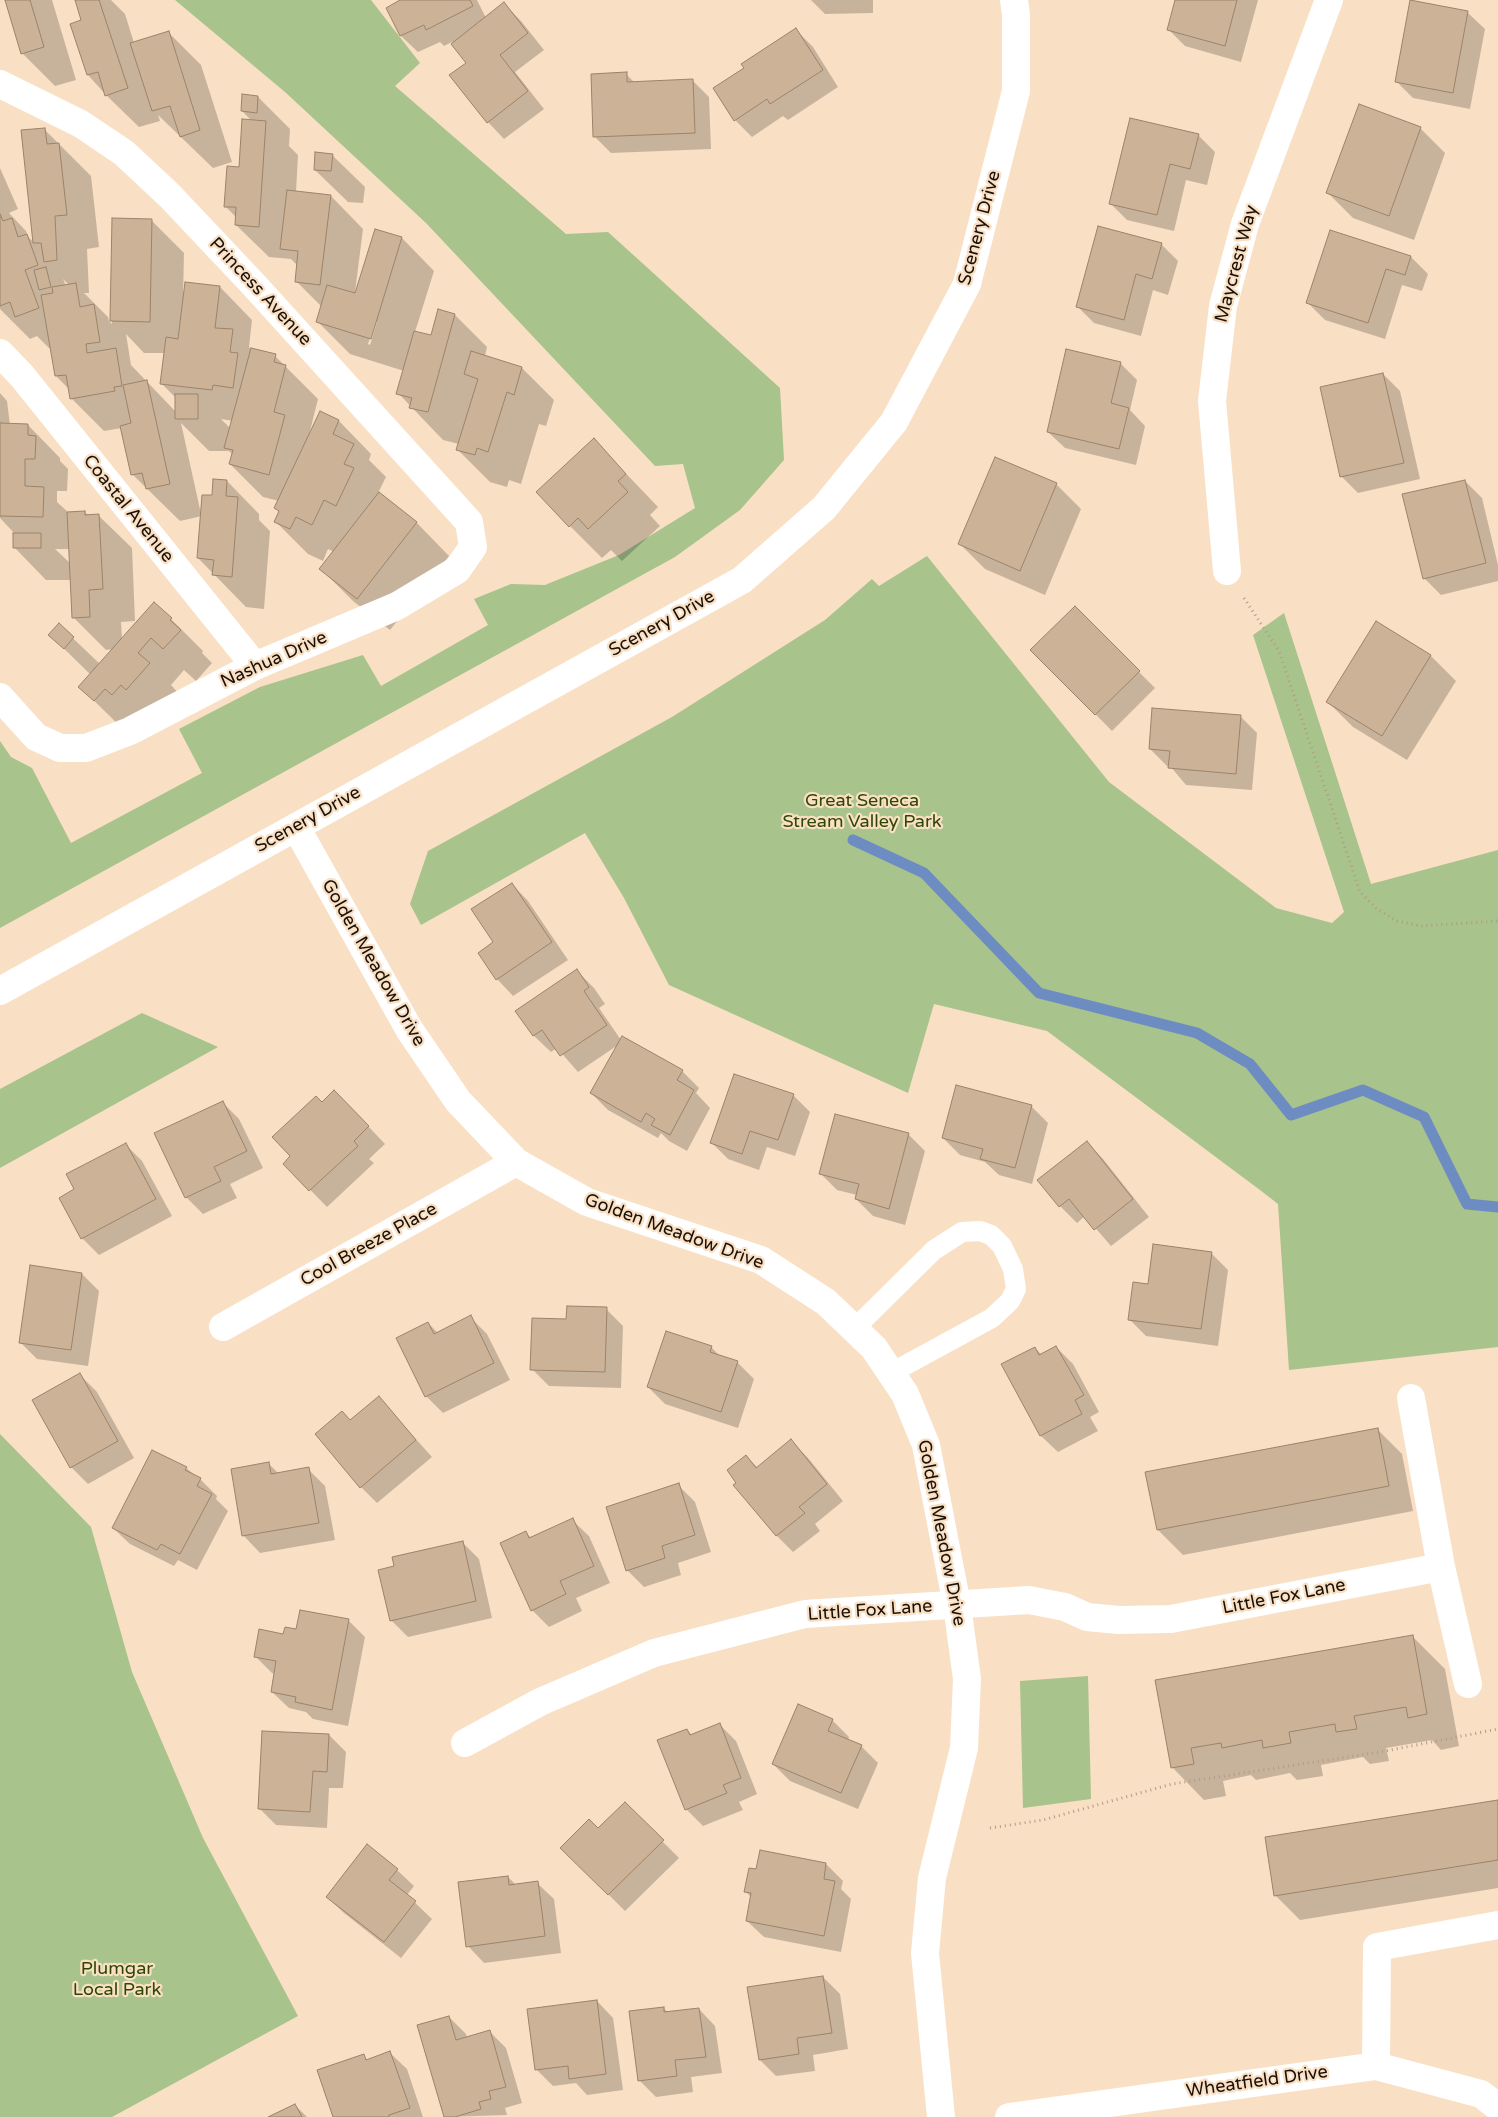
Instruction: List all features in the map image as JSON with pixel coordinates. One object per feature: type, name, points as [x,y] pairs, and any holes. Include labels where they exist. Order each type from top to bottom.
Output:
[{"type":"street","name":"Scenery Drive","points":[[0,991],[742,580],[824,508],[894,422],[967,284],[1016,91],[1016,15],[1014,0]]},
{"type":"street","name":"Maycrest Way","points":[[1227,571],[1212,402],[1223,306],[1245,224],[1329,0]]},
{"type":"street","name":"Princess Avenue","points":[[0,84],[81,124],[124,153],[170,196],[254,285],[463,515],[469,522],[473,547]]},
{"type":"street","name":"Coastal Avenue","points":[[0,353],[22,376],[255,666]]},
{"type":"street","name":"Nashua Drive","points":[[0,697],[36,737],[60,748],[86,748],[130,730],[255,666],[397,606],[457,570],[473,547]]},
{"type":"street","name":"Golden Meadow Drive","points":[[296,827],[409,1029],[458,1101],[516,1162],[587,1202],[761,1260],[826,1302],[874,1348],[905,1394],[926,1445],[957,1605],[967,1679],[964,1748],[932,1878],[925,1953],[941,2117]]},
{"type":"street","name":"Cool Breeze Place","points":[[222,1327],[516,1162]]},
{"type":"street","points":[[1410,1398],[1441,1567],[1468,1684]]},
{"type":"street","name":"Little Fox Lane","points":[[465,1743],[540,1702],[654,1653],[805,1614],[1029,1600],[1065,1607],[1087,1617],[1119,1620],[1172,1619],[1441,1567]]},
{"type":"street","points":[[1376,2066],[1377,1947],[1498,1925]]},
{"type":"street","name":"Wheatfield Drive","points":[[1009,2117],[1376,2066],[1481,2094],[1498,2107]]},
{"type":"lane","points":[[854,1329],[934,1250],[962,1232],[980,1231],[991,1236],[1002,1246],[1013,1269],[1016,1289],[1010,1301],[992,1318],[891,1373]]},
{"type":"path","points":[[1227,571],[1279,651],[1360,892],[1377,909],[1397,921],[1421,926],[1498,921]]},
{"type":"path","points":[[990,1828],[1043,1820],[1172,1784],[1380,1752],[1498,1729]]},
{"type":"green space","points":[[175,0],[371,0],[420,63],[395,86],[566,234],[608,232],[780,388],[784,460],[740,510],[675,557],[0,928],[0,741],[11,757],[32,768],[71,843],[202,773],[179,729],[260,687],[363,655],[381,686],[488,625],[474,599],[511,584],[545,585],[619,555],[695,508],[683,464],[655,466],[426,223],[285,92]]},
{"type":"green space","name":"Great Seneca Stream Valley Park","points":[[927,556],[1109,782],[1276,908],[1332,923],[1344,912],[1253,635],[1284,613],[1371,884],[1498,850],[1498,1347],[1289,1370],[1278,1204],[1260,1190],[1047,1031],[934,1004],[908,1093],[669,985],[624,898],[585,833],[421,925],[410,904],[428,851],[672,717],[825,620],[872,579],[879,586]]},
{"type":"green space","points":[[142,1013],[218,1047],[0,1168],[0,1089]]},
{"type":"green space","name":"Plumgar Local Park","points":[[0,1434],[91,1527],[132,1672],[203,1838],[298,2016],[112,2117],[0,2117]]},
{"type":"green space","points":[[1088,1676],[1091,1799],[1023,1808],[1020,1681]]},
{"type":"building","points":[[5,0],[30,0],[44,47],[21,54]]},
{"type":"building","points":[[75,0],[99,0],[128,88],[105,96],[98,72],[87,75],[70,24],[81,20]]},
{"type":"building","points":[[400,0],[470,0],[473,6],[426,30],[424,25],[400,36],[386,8]]},
{"type":"building","points":[[1175,0],[1237,0],[1225,46],[1167,30]]},
{"type":"building","points":[[1410,0],[1468,11],[1453,93],[1395,82]]},
{"type":"building","points":[[504,2],[528,33],[500,55],[528,91],[487,123],[449,75],[466,63],[451,44]]},
{"type":"building","points":[[796,28],[823,70],[770,104],[767,99],[734,121],[713,88],[744,68],[741,64]]},
{"type":"building","points":[[169,31],[200,130],[180,137],[170,106],[152,111],[130,43]]},
{"type":"building","points":[[627,72],[627,82],[693,79],[695,133],[593,137],[591,74]]},
{"type":"building","points":[[242,94],[258,96],[257,113],[241,111]]},
{"type":"building","points":[[1359,104],[1421,127],[1389,216],[1326,193]]},
{"type":"building","points":[[1130,118],[1199,134],[1190,169],[1170,164],[1157,215],[1109,204]]},
{"type":"building","points":[[242,119],[266,121],[259,227],[235,225],[236,207],[224,207],[227,166],[239,167]]},
{"type":"building","points":[[45,128],[47,144],[59,143],[67,215],[55,216],[57,260],[44,262],[41,243],[33,243],[21,130]]},
{"type":"building","points":[[315,152],[333,154],[331,171],[314,170]]},
{"type":"building","points":[[287,190],[331,195],[320,285],[295,282],[298,251],[280,249]]},
{"type":"building","points":[[0,214],[3,221],[12,218],[18,237],[27,234],[38,265],[25,270],[39,308],[15,317],[10,302],[0,306]]},
{"type":"building","points":[[112,218],[152,219],[150,322],[110,321]]},
{"type":"building","points":[[1098,226],[1162,243],[1152,279],[1136,274],[1124,320],[1076,307]]},
{"type":"building","points":[[375,229],[402,237],[371,339],[316,322],[327,285],[355,293]]},
{"type":"building","points":[[1330,230],[1411,256],[1405,275],[1386,269],[1368,323],[1306,303]]},
{"type":"building","points":[[46,267],[51,287],[39,290],[34,270]]},
{"type":"building","points":[[185,282],[220,286],[215,328],[233,329],[230,352],[238,353],[233,388],[213,385],[212,390],[160,384],[166,337],[178,339]]},
{"type":"building","points":[[76,283],[80,307],[94,304],[100,342],[86,344],[87,353],[116,348],[122,386],[114,387],[115,391],[70,399],[66,375],[55,376],[41,295],[53,293],[52,287]]},
{"type":"building","points":[[438,309],[455,314],[428,412],[409,408],[412,398],[396,394],[414,331],[431,335]]},
{"type":"building","points":[[251,348],[276,354],[274,362],[286,365],[274,412],[285,415],[269,475],[229,464],[233,450],[224,448]]},
{"type":"building","points":[[1066,349],[1121,362],[1111,403],[1129,408],[1119,449],[1047,432]]},
{"type":"building","points":[[471,351],[522,367],[514,395],[507,392],[488,452],[477,448],[475,455],[456,450],[478,379],[464,374]]},
{"type":"building","points":[[1383,373],[1404,463],[1340,477],[1320,387]]},
{"type":"building","points":[[147,380],[170,484],[146,489],[142,473],[131,475],[120,426],[131,423],[123,385]]},
{"type":"building","points":[[175,394],[198,394],[198,419],[175,419]]},
{"type":"building","points":[[320,411],[339,420],[333,434],[354,444],[344,464],[354,468],[336,506],[324,500],[312,525],[296,517],[290,529],[274,522],[279,511],[274,508]]},
{"type":"building","points":[[0,423],[28,424],[28,435],[36,436],[35,459],[25,459],[25,486],[44,487],[43,517],[0,516]]},
{"type":"building","points":[[594,438],[626,474],[618,481],[628,492],[588,529],[578,518],[569,527],[536,492]]},
{"type":"building","points":[[995,457],[1057,483],[1020,571],[958,544]]},
{"type":"building","points":[[213,479],[227,480],[226,496],[238,497],[232,577],[212,575],[214,560],[197,558],[202,495],[212,495]]},
{"type":"building","points":[[1465,480],[1486,563],[1423,579],[1402,494]]},
{"type":"building","points":[[379,492],[417,522],[357,599],[319,569]]},
{"type":"building","points":[[85,511],[85,515],[99,514],[103,589],[89,590],[90,617],[72,618],[67,512]]},
{"type":"building","points":[[13,533],[41,533],[41,548],[13,548]]},
{"type":"building","points":[[154,602],[172,618],[170,620],[181,630],[163,649],[151,638],[138,653],[150,663],[126,690],[121,685],[112,695],[105,689],[94,701],[78,687]]},
{"type":"building","points":[[1075,606],[1140,671],[1095,715],[1030,650]]},
{"type":"building","points":[[1376,621],[1431,655],[1382,736],[1326,702]]},
{"type":"building","points":[[59,623],[74,637],[64,649],[48,635]]},
{"type":"building","points":[[1152,708],[1241,715],[1236,774],[1168,768],[1170,751],[1149,749]]},
{"type":"building","points":[[512,883],[552,942],[496,980],[478,953],[493,942],[471,909]]},
{"type":"building","points":[[577,969],[589,987],[584,991],[607,1025],[560,1056],[542,1030],[533,1036],[515,1011]]},
{"type":"building","points":[[622,1036],[683,1070],[677,1080],[694,1090],[670,1135],[651,1125],[655,1119],[646,1113],[641,1122],[590,1093]]},
{"type":"building","points":[[734,1074],[794,1094],[778,1140],[750,1131],[742,1154],[710,1143]]},
{"type":"building","points":[[956,1085],[1032,1105],[1015,1168],[980,1159],[983,1149],[942,1138]]},
{"type":"building","points":[[334,1090],[369,1126],[354,1141],[358,1146],[309,1191],[283,1164],[290,1156],[272,1137],[316,1096],[322,1102]]},
{"type":"building","points":[[223,1101],[247,1151],[214,1167],[221,1181],[185,1198],[154,1133]]},
{"type":"building","points":[[835,1114],[909,1133],[889,1209],[855,1199],[859,1184],[819,1174]]},
{"type":"building","points":[[1087,1141],[1133,1199],[1094,1230],[1069,1199],[1059,1207],[1037,1180]]},
{"type":"building","points":[[126,1143],[156,1199],[81,1239],[59,1198],[74,1189],[66,1174]]},
{"type":"building","points":[[1153,1244],[1212,1252],[1201,1329],[1128,1320],[1133,1282],[1148,1284]]},
{"type":"building","points":[[30,1265],[82,1273],[71,1350],[19,1343]]},
{"type":"building","points":[[567,1306],[607,1307],[605,1372],[530,1370],[532,1318],[566,1319]]},
{"type":"building","points":[[471,1315],[494,1363],[425,1397],[396,1338],[428,1322],[434,1334]]},
{"type":"building","points":[[666,1331],[712,1346],[710,1352],[738,1361],[721,1412],[647,1387]]},
{"type":"building","points":[[1056,1346],[1084,1395],[1075,1400],[1082,1414],[1040,1436],[1001,1364],[1035,1347],[1039,1355]]},
{"type":"building","points":[[80,1373],[118,1441],[70,1468],[32,1400]]},
{"type":"building","points":[[379,1396],[416,1440],[360,1488],[315,1434],[342,1411],[350,1420]]},
{"type":"building","points":[[1378,1428],[1389,1486],[1157,1530],[1145,1472]]},
{"type":"building","points":[[791,1439],[827,1484],[799,1507],[805,1513],[776,1536],[733,1485],[736,1483],[727,1470],[746,1455],[756,1468]]},
{"type":"building","points":[[152,1450],[187,1467],[185,1470],[201,1478],[197,1486],[212,1494],[180,1554],[161,1544],[157,1550],[112,1528]]},
{"type":"building","points":[[269,1462],[271,1474],[309,1467],[319,1523],[242,1536],[231,1469]]},
{"type":"building","points":[[679,1483],[695,1535],[662,1546],[665,1558],[626,1571],[606,1507]]},
{"type":"building","points":[[573,1518],[594,1566],[560,1581],[566,1594],[531,1611],[500,1543],[526,1531],[529,1538]]},
{"type":"building","points":[[463,1541],[476,1601],[390,1621],[378,1570],[394,1566],[392,1557]]},
{"type":"building","points":[[300,1610],[349,1619],[332,1710],[295,1702],[296,1697],[271,1692],[276,1661],[254,1657],[259,1629],[283,1634],[285,1627],[296,1629]]},
{"type":"building","points":[[1413,1635],[1427,1714],[1408,1718],[1406,1707],[1354,1716],[1357,1729],[1336,1732],[1335,1724],[1289,1732],[1291,1743],[1263,1748],[1262,1740],[1222,1748],[1221,1743],[1191,1748],[1194,1764],[1171,1768],[1155,1680]]},
{"type":"building","points":[[798,1704],[833,1719],[828,1731],[862,1745],[841,1793],[772,1764]]},
{"type":"building","points":[[720,1723],[741,1778],[723,1785],[727,1793],[685,1810],[657,1740],[687,1729],[690,1735]]},
{"type":"building","points":[[262,1731],[329,1734],[327,1772],[313,1771],[310,1812],[258,1809]]},
{"type":"building","points":[[1498,1800],[1498,1860],[1274,1896],[1265,1837]]},
{"type":"building","points":[[625,1802],[664,1840],[608,1895],[560,1848],[589,1819],[598,1828]]},
{"type":"building","points":[[367,1844],[398,1869],[389,1880],[416,1901],[384,1942],[326,1897]]},
{"type":"building","points":[[760,1850],[826,1863],[824,1879],[835,1881],[824,1936],[746,1921],[751,1893],[744,1892],[749,1868],[756,1869]]},
{"type":"building","points":[[508,1876],[509,1885],[538,1881],[545,1936],[466,1947],[458,1882]]},
{"type":"building","points":[[823,1976],[832,2033],[797,2038],[799,2054],[759,2060],[747,1987]]},
{"type":"building","points":[[597,2000],[606,2074],[569,2079],[568,2066],[535,2070],[527,2009]]},
{"type":"building","points":[[664,2007],[664,2012],[699,2008],[706,2057],[675,2060],[677,2076],[638,2081],[629,2011]]},
{"type":"building","points":[[449,2016],[456,2040],[490,2030],[506,2087],[489,2091],[491,2099],[479,2102],[481,2109],[455,2117],[444,2117],[417,2025]]},
{"type":"building","points":[[390,2051],[410,2108],[389,2115],[389,2117],[333,2117],[317,2070],[364,2054],[366,2060]]},
{"type":"building","points":[[295,2104],[302,2117],[268,2117]]},
{"type":"waterway","points":[[853,840],[924,873],[1039,993],[1197,1033],[1250,1064],[1291,1115],[1363,1090],[1424,1117],[1467,1204],[1498,1207]]}]
